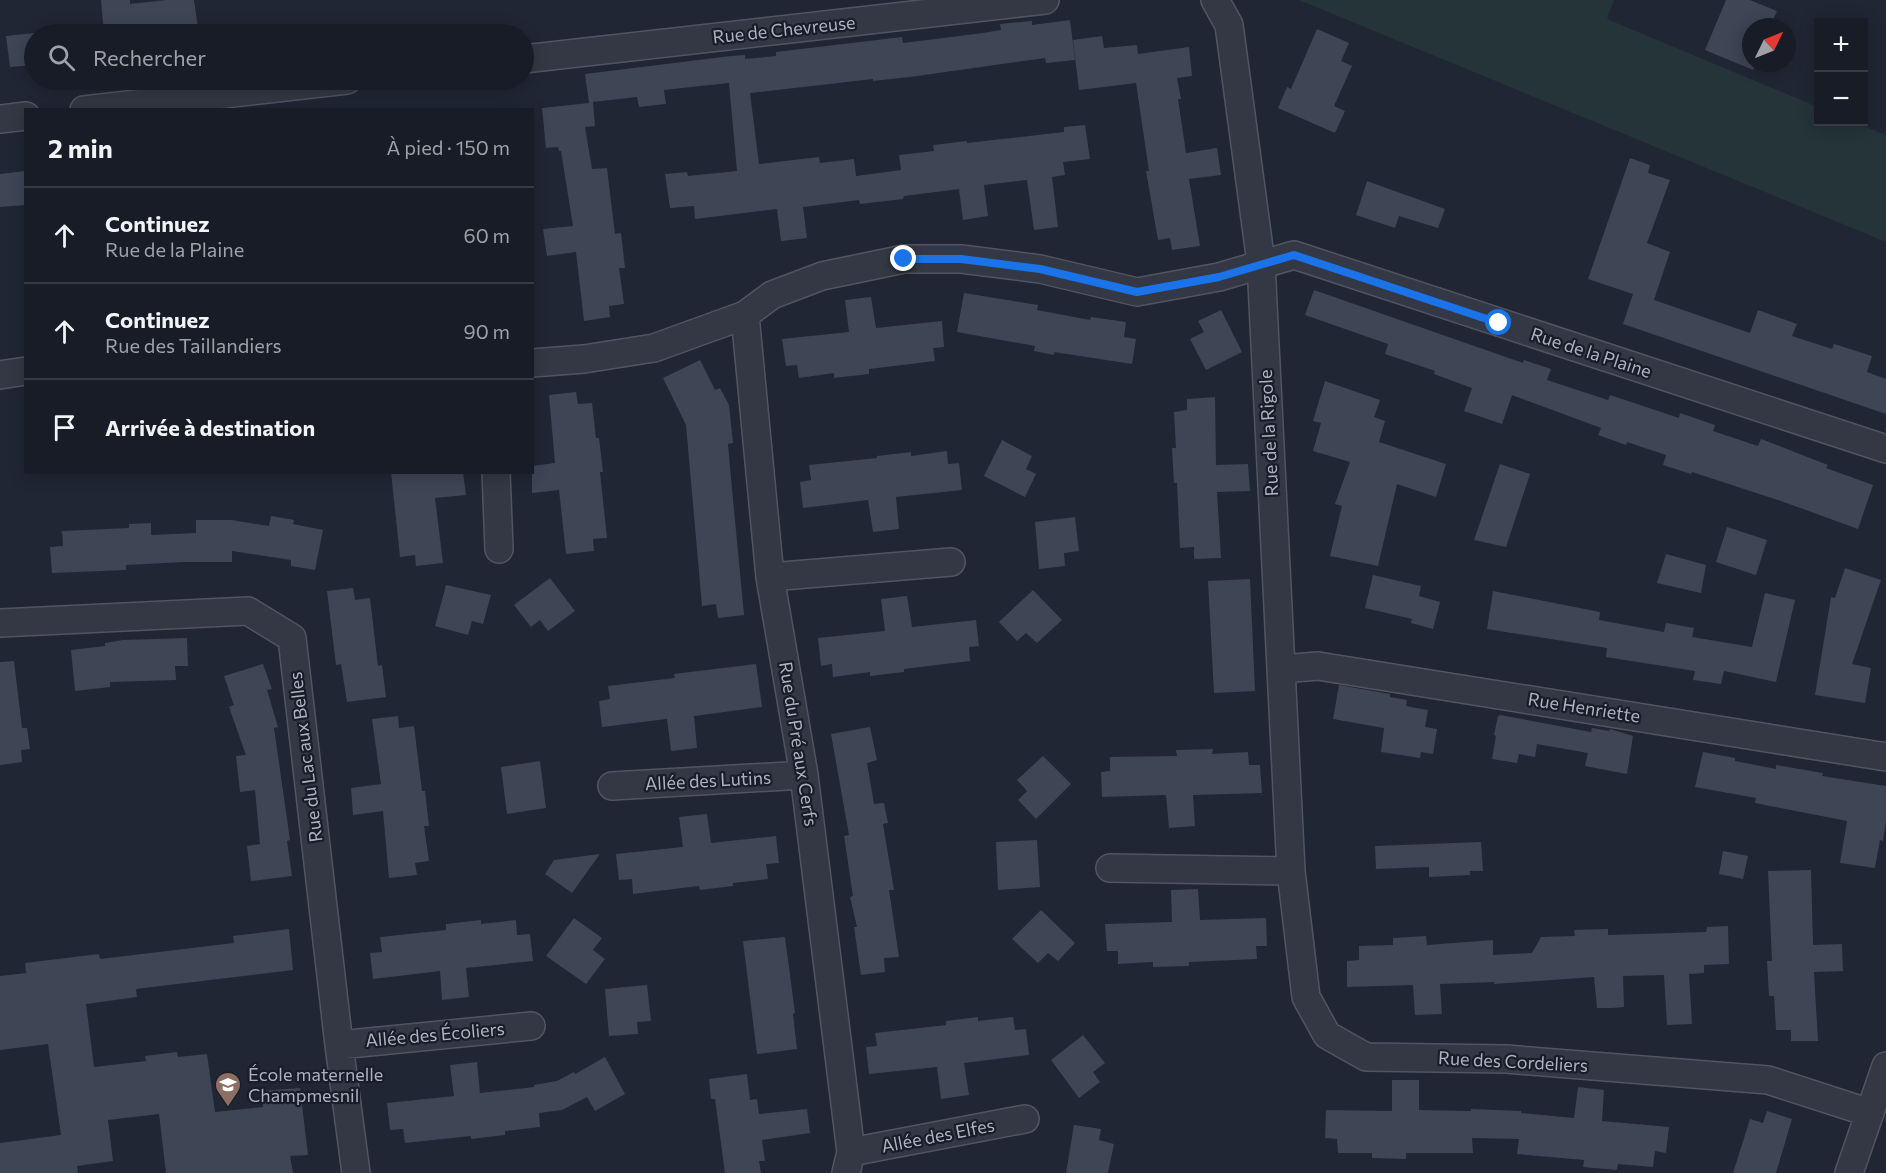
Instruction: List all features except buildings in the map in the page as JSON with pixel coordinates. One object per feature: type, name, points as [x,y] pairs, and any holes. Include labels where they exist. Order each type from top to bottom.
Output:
[{"type":"street","name":"Rue de Chevreuse","points":[[534,58],[1045,0]]},
{"type":"street","name":"Rue de la Rigole","points":[[1215,0],[1229,25],[1261,264],[1291,871]]},
{"type":"street","points":[[102,108],[259,90]]},
{"type":"street","points":[[0,119],[24,116]]},
{"type":"street","name":"Rue de la Plaine","points":[[534,363],[584,359],[654,348],[745,315],[772,295],[822,276],[904,259],[961,259],[1040,269],[1137,292],[1219,277],[1294,255],[1886,449]]},
{"type":"street","name":"Rue du Pré aux Cerfs","points":[[745,315],[770,577],[804,775],[849,1163]]},
{"type":"street","points":[[0,375],[24,371]]},
{"type":"street","points":[[496,474],[499,549]]},
{"type":"street","points":[[770,577],[951,562]]},
{"type":"street","name":"Rue du Lac aux Belles","points":[[0,623],[249,611],[292,638],[339,1045],[357,1173]]},
{"type":"street","name":"Rue Henriette","points":[[1281,669],[1318,666],[1886,757]]},
{"type":"street","name":"Allée des Lutins","points":[[612,786],[804,775]]},
{"type":"street","points":[[1110,868],[1291,871]]},
{"type":"street","name":"Rue des Cordeliers","points":[[1291,871],[1306,997],[1327,1035],[1366,1057],[1506,1059],[1768,1080],[1870,1113]]},
{"type":"street","name":"Allée des Écoliers","points":[[339,1045],[531,1026]]},
{"type":"street","points":[[1849,1173],[1886,1066]]},
{"type":"street","name":"Allée des Elfes","points":[[849,1163],[1025,1119]]},
{"type":"shaded area","points":[[1299,0],[1614,0],[1607,19],[1814,105],[1814,126],[1864,126],[1886,135],[1886,242]]},
{"type":"place","name":"École maternelle Champmesnil","points":[[228,1108]]},
{"type":"route","points":[[904,259],[961,259],[1040,269],[1137,292],[1219,277],[1294,255],[1499,323]]}]
